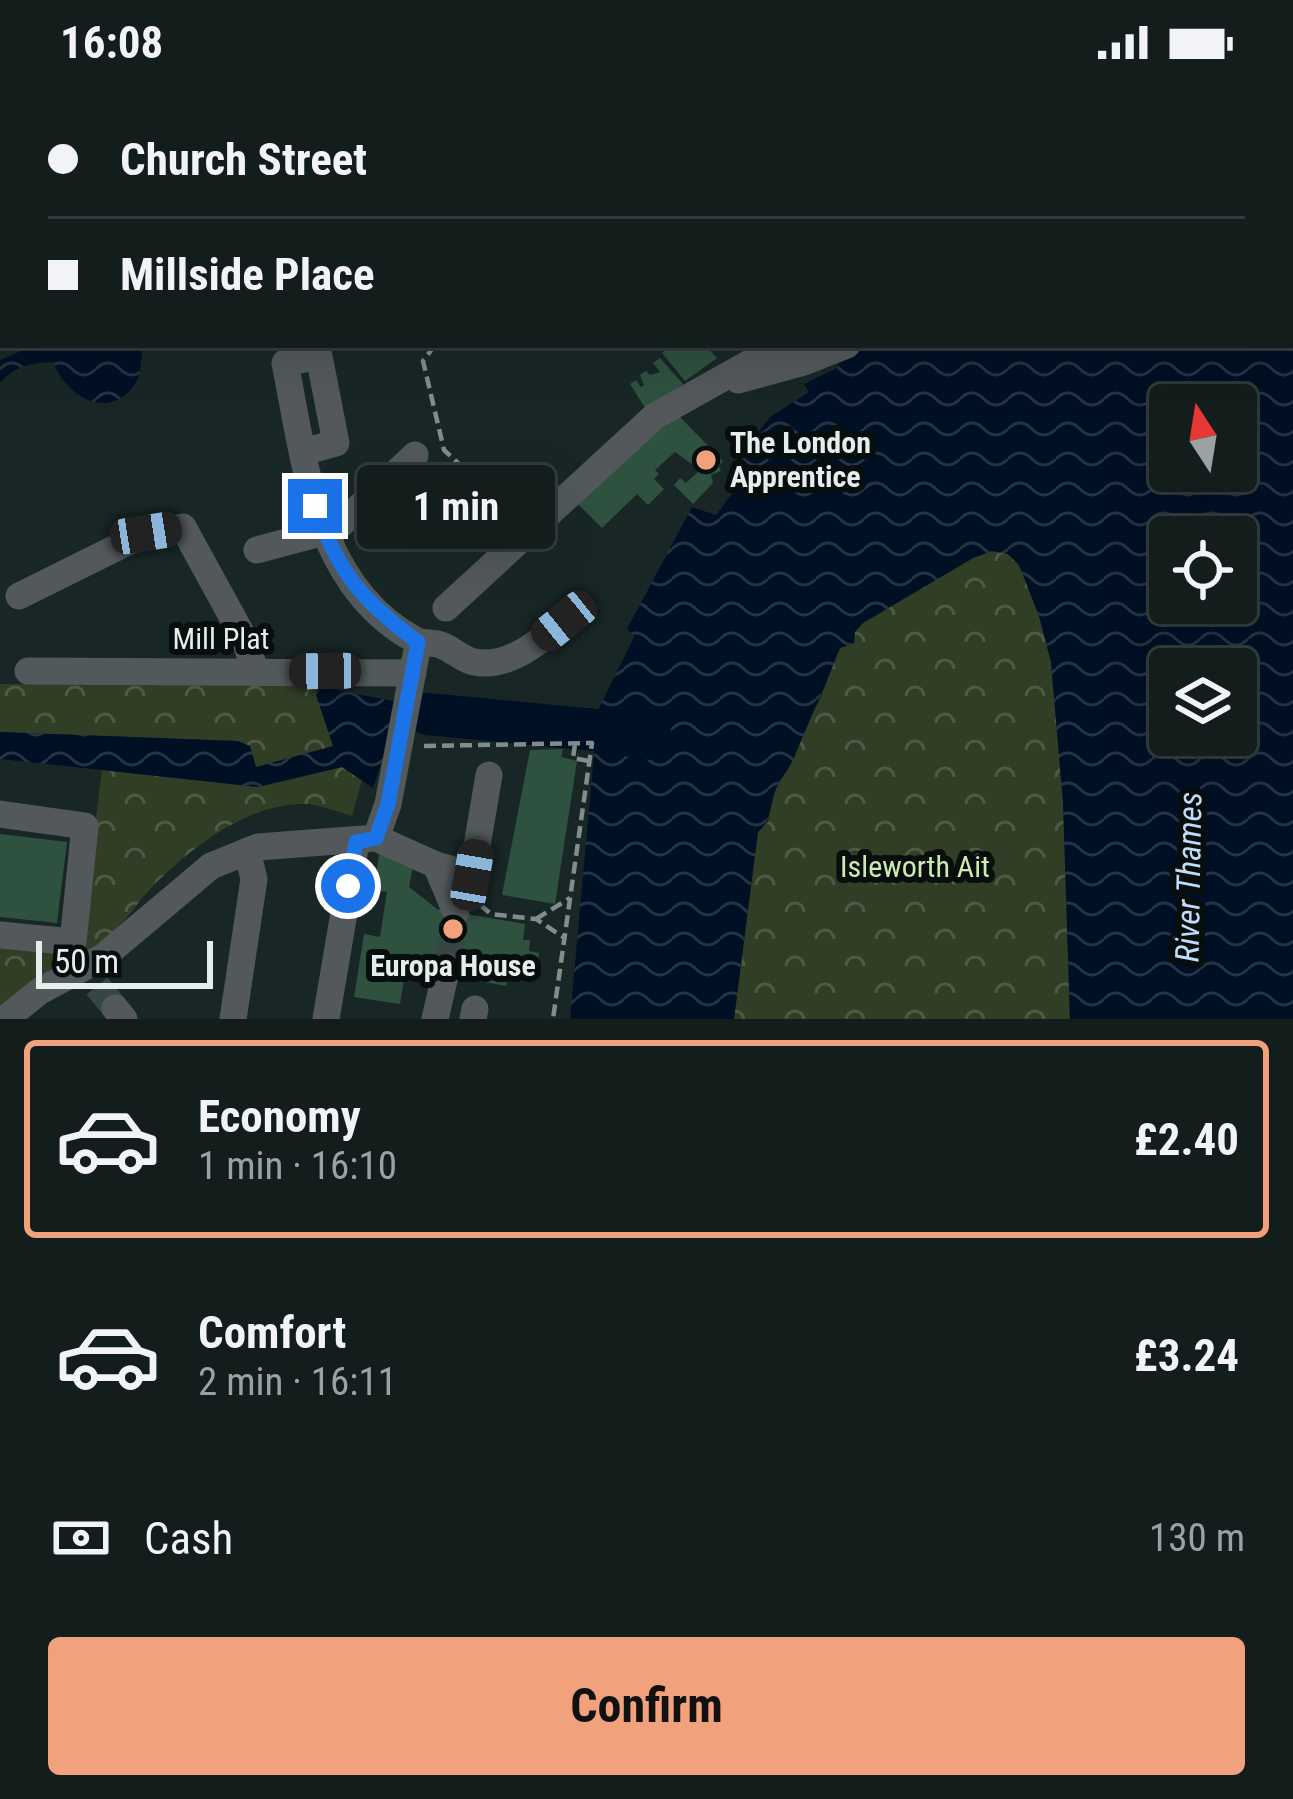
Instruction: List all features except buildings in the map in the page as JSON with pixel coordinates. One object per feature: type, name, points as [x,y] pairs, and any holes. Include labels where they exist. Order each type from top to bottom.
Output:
[{"type":"street","points":[[326,1019],[366,840],[388,804],[404,753],[412,684],[434,624],[529,529],[655,416],[777,348]]},
{"type":"street","points":[[721,380],[770,374],[840,348]]},
{"type":"street","points":[[303,452],[333,558],[381,615],[434,624]]},
{"type":"street","points":[[257,550],[325,535],[415,455]]},
{"type":"street","points":[[19,596],[146,533],[183,527],[245,640],[256,673]]},
{"type":"street","points":[[434,624],[439,644],[476,663],[524,654],[564,621]]},
{"type":"street","name":"Mill Plat","points":[[28,671],[256,673],[412,684]]},
{"type":"street","points":[[5,1019],[40,991],[105,995],[211,866],[247,850],[309,841],[366,840],[472,875],[489,776]]},
{"type":"street","points":[[0,814],[86,826],[73,942],[0,935]]},
{"type":"street","points":[[233,1019],[254,879],[247,850]]},
{"type":"street","points":[[436,865],[467,907]]},
{"type":"street","points":[[435,1019],[446,967]]},
{"type":"path","points":[[433,348],[423,361],[444,450],[529,529]]},
{"type":"path","points":[[404,753],[592,743],[553,1019]]},
{"type":"path","points":[[575,744],[573,758],[590,760]]},
{"type":"path","points":[[536,919],[570,898]]},
{"type":"path","points":[[467,907],[536,919],[566,939]]},
{"type":"green space","name":"Isleworth Ait","points":[[992,551],[1008,554],[1019,565],[1051,662],[1063,802],[1070,1019],[734,1019],[758,832],[768,822],[775,790],[795,756],[801,731],[820,700],[840,647],[863,623]]},
{"type":"green space","points":[[314,683],[334,746],[256,768],[238,741],[0,732],[0,684]]},
{"type":"green space","points":[[342,767],[362,780],[352,816],[312,805],[285,805],[243,819],[168,871],[110,935],[0,1006],[0,944],[79,950],[102,770],[258,787]]},
{"type":"water","points":[[28,348],[143,348],[135,384],[113,402],[101,403],[78,394],[53,362],[24,366],[0,383],[0,360]]},
{"type":"water","name":"River Thames","points":[[853,348],[1293,348],[1293,1019],[1070,1019],[1063,802],[1051,662],[1019,565],[1008,554],[992,551],[863,623],[855,632],[854,644],[840,648],[758,832],[734,1019],[570,1019],[598,710],[634,637],[627,629],[692,507],[716,515],[746,475],[737,459],[770,417],[809,392],[804,384],[839,367],[838,352]]},
{"type":"water","points":[[322,687],[398,702],[373,788],[342,767],[258,787],[0,759],[0,732],[238,741],[250,746],[256,767],[333,746],[316,695]]},
{"type":"waterway","points":[[427,714],[652,739]]},
{"type":"tunnel","points":[[447,967],[456,912]]},
{"type":"tunnel","points":[[97,986],[115,1008]]},
{"type":"place","name":"The London Apprentice","points":[[706,460]]},
{"type":"place","name":"Europa House","points":[[453,929]]},
{"type":"route","points":[[315,506],[333,558],[381,615],[418,642],[388,804],[376,838],[356,842],[348,886]]}]
